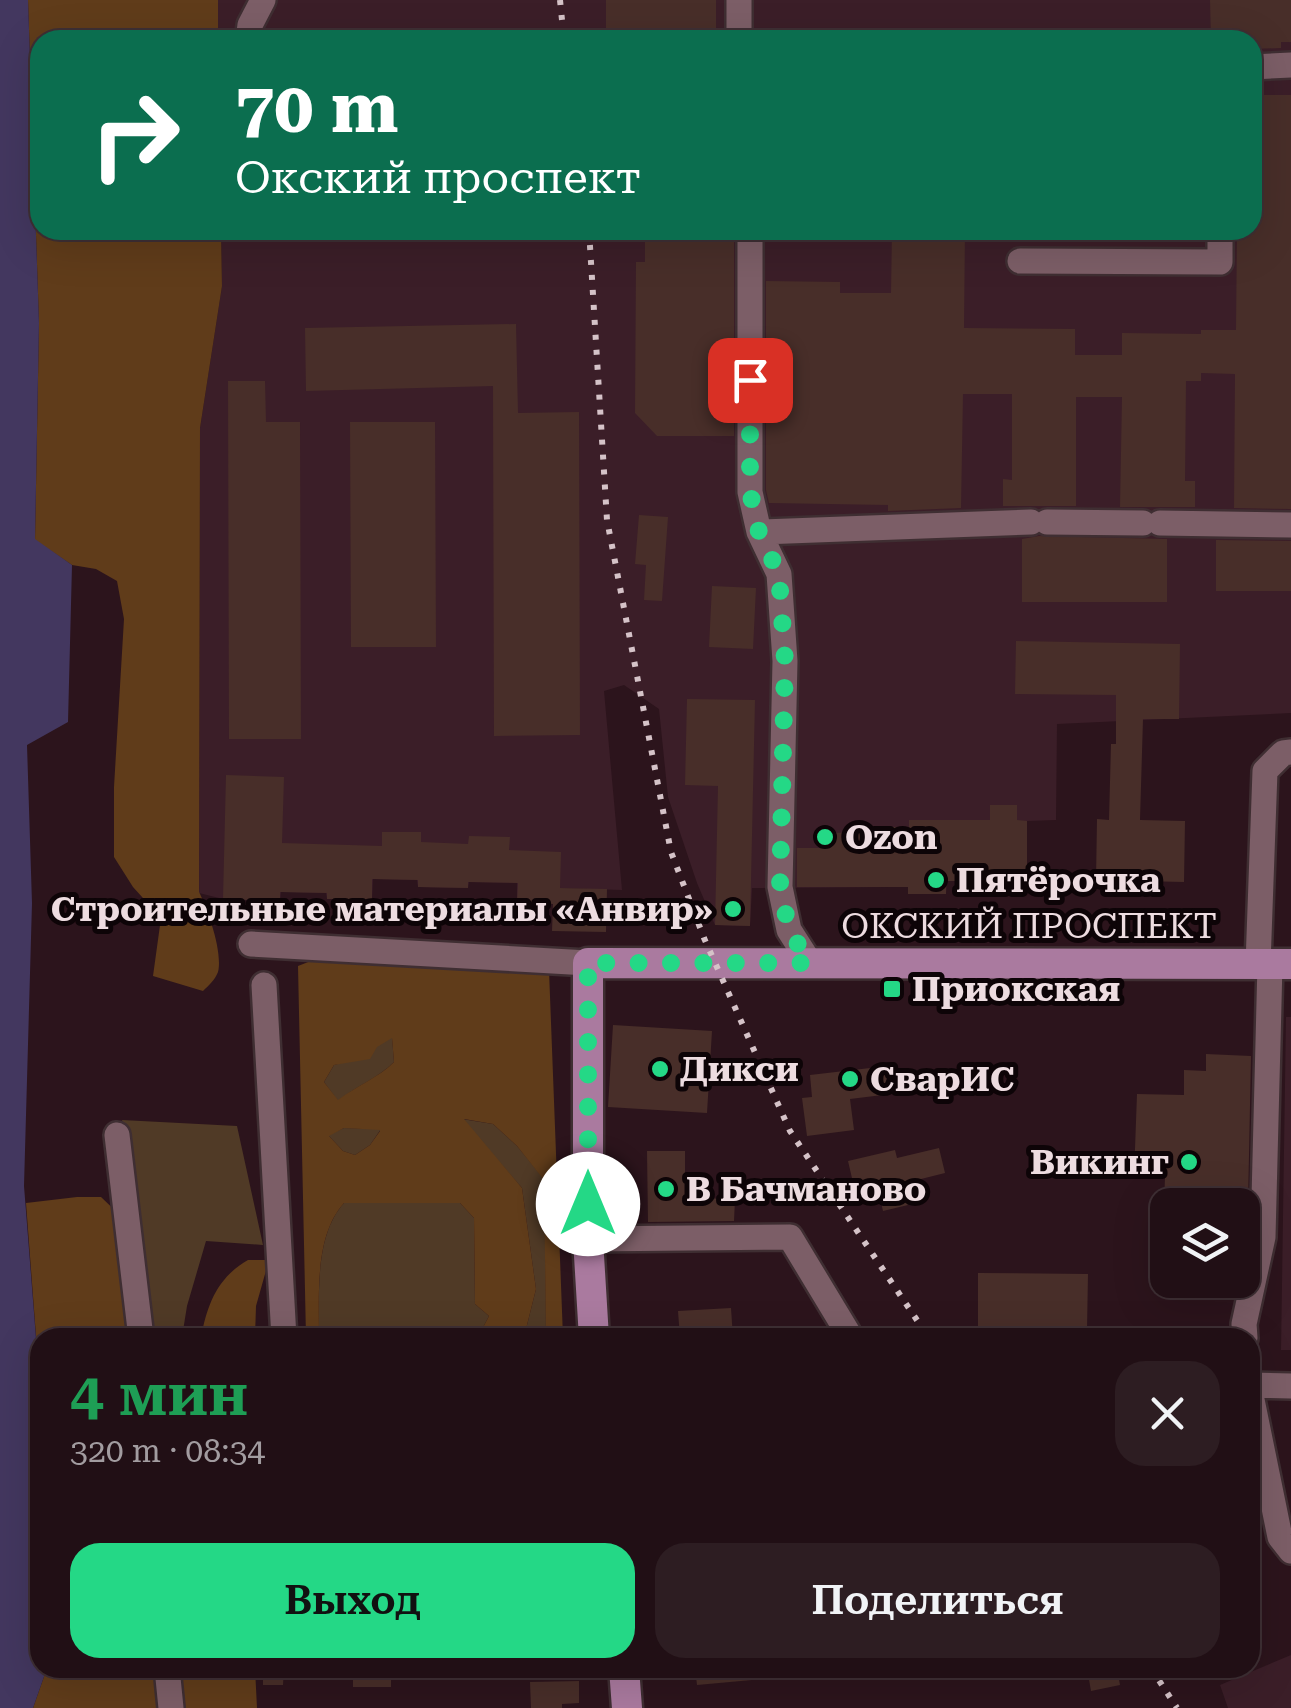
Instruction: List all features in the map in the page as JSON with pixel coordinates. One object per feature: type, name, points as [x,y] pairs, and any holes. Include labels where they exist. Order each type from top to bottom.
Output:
[{"type":"main road","name":"ОКСКИЙ ПРОСПЕКТ","points":[[588,963],[1273,964]]},
{"type":"main road","points":[[588,963],[588,1240],[593,1328]]},
{"type":"main road","points":[[625,1678],[628,1708]]},
{"type":"street","points":[[249,30],[263,0]]},
{"type":"street","points":[[739,0],[740,30]]},
{"type":"street","points":[[1262,67],[1291,66]]},
{"type":"street","points":[[750,240],[750,492],[759,532],[779,574],[785,661],[780,887],[789,930],[810,963]]},
{"type":"street","points":[[1020,261],[1220,262],[1220,240]]},
{"type":"street","points":[[759,532],[1039,522],[1291,524]]},
{"type":"street","points":[[1245,1328],[1263,1237],[1273,964],[1264,771],[1291,752]]},
{"type":"street","points":[[251,944],[588,963]]},
{"type":"street","points":[[264,985],[283,1328]]},
{"type":"street","points":[[116,1135],[139,1328]]},
{"type":"street","points":[[588,1240],[790,1237],[845,1328]]},
{"type":"street","points":[[1260,1388],[1291,1386]]},
{"type":"street","points":[[1260,1438],[1280,1537],[1291,1551]]},
{"type":"street","points":[[167,1678],[171,1708]]},
{"type":"shaded area","points":[[0,0],[28,0],[30,240],[36,240],[39,323],[35,539],[72,565],[68,722],[27,745],[32,903],[24,1186],[35,1328],[30,1328],[30,1678],[44,1678],[33,1708],[0,1708]]},
{"type":"shaded area","points":[[28,0],[218,0],[218,30],[30,30],[30,59]]},
{"type":"shaded area","points":[[218,0],[1291,0],[1291,713],[1057,724],[1056,820],[1027,821],[1027,880],[1011,881],[1011,888],[993,888],[992,881],[947,881],[946,894],[908,894],[908,881],[889,887],[752,888],[750,926],[715,925],[668,797],[659,709],[624,685],[604,691],[622,890],[554,888],[517,903],[517,883],[469,882],[468,888],[418,887],[417,880],[373,879],[372,900],[327,899],[326,893],[281,892],[280,901],[223,899],[199,893],[200,428],[222,286],[221,240],[1262,240],[1262,30],[218,30]]},
{"type":"shaded area","points":[[36,240],[221,240],[222,286],[200,428],[199,892],[214,931],[219,964],[215,978],[203,991],[153,976],[161,918],[133,887],[114,857],[124,619],[117,581],[96,569],[72,565],[35,540],[39,323]]},
{"type":"shaded area","points":[[321,957],[549,970],[563,1328],[546,1328],[544,1180],[493,1124],[464,1119],[522,1188],[536,1289],[526,1328],[483,1328],[489,1316],[475,1304],[474,1218],[460,1203],[344,1203],[323,1247],[319,1328],[306,1328],[298,966]],"holes":[[[392,1038],[394,1062],[338,1100],[324,1082],[334,1065],[370,1059],[377,1047]],[[344,1128],[380,1130],[370,1145],[355,1155],[343,1151],[329,1136]]]},
{"type":"shaded area","points":[[1286,1017],[1291,1017],[1291,1350],[1281,1350]]},
{"type":"shaded area","points":[[392,1037],[394,1062],[338,1101],[324,1082],[334,1065]]},
{"type":"shaded area","points":[[462,1119],[493,1124],[545,1180],[546,1328],[526,1328],[536,1289],[522,1188]]},
{"type":"shaded area","points":[[122,1120],[237,1126],[263,1245],[206,1241],[183,1328],[149,1328],[130,1153]]},
{"type":"shaded area","points":[[344,1128],[381,1129],[370,1145],[355,1155],[343,1151],[328,1135]]},
{"type":"shaded area","points":[[101,1197],[126,1221],[132,1328],[35,1328],[26,1203]]},
{"type":"shaded area","points":[[344,1203],[460,1203],[474,1218],[475,1304],[489,1316],[483,1328],[319,1328],[323,1248]]},
{"type":"shaded area","points":[[248,1260],[269,1260],[256,1306],[255,1328],[204,1328],[216,1293]]},
{"type":"shaded area","points":[[1291,1655],[1291,1708],[1228,1708],[1220,1685],[1237,1678],[1260,1678],[1260,1668]]},
{"type":"shaded area","points":[[44,1678],[256,1678],[257,1708],[33,1708]]},
{"type":"building","points":[[606,0],[716,0],[716,30],[606,30]]},
{"type":"building","points":[[1210,0],[1291,0],[1291,42],[1281,42],[1281,48],[1262,49],[1262,30],[1211,30]]},
{"type":"building","points":[[1262,95],[1291,95],[1291,509],[1234,508],[1235,374],[1201,373],[1201,381],[1186,381],[1185,481],[1195,481],[1195,507],[1120,507],[1122,397],[1076,397],[1076,506],[1003,506],[1003,479],[1012,480],[1012,394],[963,394],[961,508],[888,511],[888,505],[769,503],[766,281],[840,282],[840,293],[891,293],[892,240],[965,240],[964,328],[1075,329],[1075,355],[1122,355],[1122,333],[1201,334],[1201,330],[1236,330],[1237,240],[1262,240]]},
{"type":"building","points":[[645,240],[734,240],[734,436],[657,436],[635,413],[636,262],[645,262]]},
{"type":"building","points":[[516,324],[518,413],[579,412],[580,735],[494,736],[493,386],[306,391],[305,328]]},
{"type":"building","points":[[228,381],[265,381],[266,422],[300,422],[301,739],[229,739]]},
{"type":"building","points":[[350,422],[435,422],[436,647],[351,647]]},
{"type":"building","points":[[639,515],[668,517],[662,601],[644,600],[646,565],[635,564]]},
{"type":"building","points":[[1022,539],[1167,539],[1167,602],[1022,602]]},
{"type":"building","points":[[1216,540],[1291,541],[1291,591],[1216,591]]},
{"type":"building","points":[[712,586],[756,588],[753,649],[709,647]]},
{"type":"building","points":[[1016,641],[1180,644],[1179,719],[1143,719],[1140,820],[1185,821],[1184,882],[1096,880],[1097,819],[1109,820],[1116,695],[1015,694]]},
{"type":"building","points":[[687,699],[755,700],[750,926],[715,925],[718,786],[685,785]]},
{"type":"building","points":[[226,775],[284,777],[282,843],[382,846],[382,832],[421,832],[421,842],[468,844],[469,836],[510,837],[509,850],[561,852],[560,888],[607,889],[606,932],[552,931],[553,904],[517,903],[518,883],[418,887],[418,880],[372,879],[372,900],[327,899],[327,893],[280,892],[280,901],[223,899]]},
{"type":"building","points":[[990,805],[1017,805],[1017,820],[1027,821],[1027,880],[1011,880],[1011,888],[993,888],[993,881],[946,881],[946,894],[908,894],[908,887],[797,887],[797,848],[820,848],[820,833],[889,832],[889,827],[909,827],[909,820],[990,820]]},
{"type":"building","name":"Дикси","points":[[613,1025],[712,1031],[707,1113],[608,1107]]},
{"type":"building","points":[[1206,1054],[1251,1056],[1248,1188],[1165,1188],[1165,1177],[1134,1176],[1137,1094],[1184,1095],[1184,1070],[1206,1071]]},
{"type":"building","points":[[896,1065],[899,1093],[850,1099],[854,1130],[807,1136],[802,1098],[812,1097],[810,1075]]},
{"type":"building","points":[[939,1148],[945,1173],[897,1185],[908,1205],[883,1211],[880,1198],[858,1204],[848,1161],[895,1150],[897,1158]]},
{"type":"building","name":"В Бачманово","points":[[647,1151],[685,1151],[685,1198],[735,1199],[734,1221],[648,1222]]},
{"type":"building","points":[[978,1273],[1088,1274],[1087,1328],[978,1328]]},
{"type":"building","points":[[731,1308],[732,1328],[679,1328],[678,1311]]},
{"type":"building","points":[[263,1678],[283,1678],[283,1685],[263,1685]]},
{"type":"building","points":[[353,1678],[391,1678],[391,1687],[353,1687]]},
{"type":"building","points":[[696,1678],[752,1678],[752,1680],[697,1685]]},
{"type":"building","points":[[1089,1678],[1119,1678],[1120,1685],[1091,1691]]},
{"type":"building","points":[[579,1681],[579,1703],[562,1704],[562,1708],[531,1708],[530,1682]]},
{"type":"railway","points":[[560,0],[563,30]]},
{"type":"railway","points":[[590,240],[607,520],[671,852],[704,938],[790,1131],[922,1328]]},
{"type":"railway","points":[[1158,1678],[1177,1708]]},
{"type":"place","name":"Ozon","points":[[825,837]]},
{"type":"place","name":"Пятёрочка","points":[[936,880]]},
{"type":"place","name":"Строительные материалы «Анвир»","points":[[733,909]]},
{"type":"place","name":"Приокская","points":[[892,989]]},
{"type":"place","name":"Дикси","points":[[660,1069]]},
{"type":"place","name":"СварИС","points":[[850,1079]]},
{"type":"place","name":"Викинг","points":[[1189,1162]]},
{"type":"place","name":"В Бачманово","points":[[666,1189]]},
{"type":"route","points":[[588,1204],[588,963],[810,963],[789,930],[780,887],[785,661],[779,574],[759,532],[750,492],[750,380]]}]
